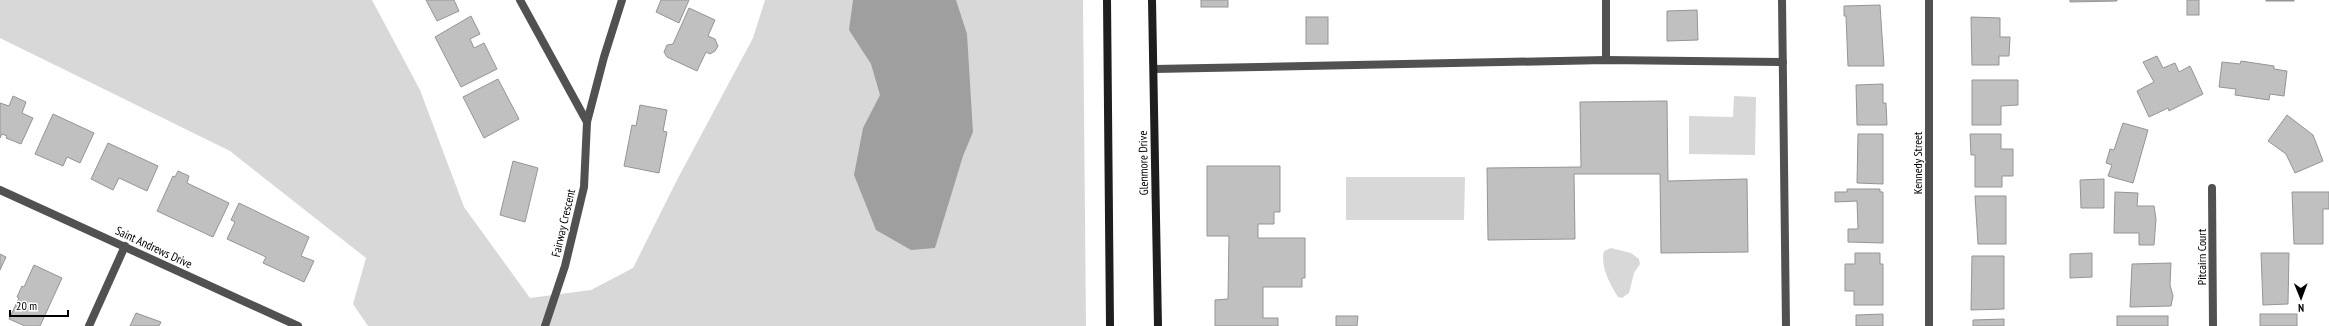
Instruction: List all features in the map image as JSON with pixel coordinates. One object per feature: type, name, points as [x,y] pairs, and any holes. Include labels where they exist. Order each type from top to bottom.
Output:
[{"type":"main road","points":[[1107,0],[1110,326]]},
{"type":"main road","name":"Glenmore Drive","points":[[1152,0],[1158,326]]},
{"type":"street","points":[[520,0],[587,122]]},
{"type":"street","name":"Fairway Crescent","points":[[545,326],[565,266],[584,187],[587,122],[604,57],[622,0]]},
{"type":"street","points":[[1606,0],[1606,60]]},
{"type":"street","points":[[1782,0],[1786,326]]},
{"type":"street","name":"Kennedy Street","points":[[1929,0],[1930,326]]},
{"type":"street","points":[[1154,69],[1606,60],[1783,62]]},
{"type":"street","name":"Pitcairn Court","points":[[2212,188],[2213,326]]},
{"type":"street","name":"Saint Andrews Drive","points":[[0,190],[298,326]]},
{"type":"street","points":[[89,326],[125,246]]},
{"type":"shaded area","points":[[0,0],[372,0],[420,90],[464,207],[530,298],[591,290],[633,268],[677,180],[753,38],[765,0],[1083,0],[1086,326],[368,326],[353,304],[366,258],[230,151],[0,38]]},
{"type":"shaded area","points":[[853,0],[956,0],[967,34],[973,132],[963,156],[935,248],[911,250],[876,230],[854,175],[863,128],[880,95],[871,64],[849,30]]},
{"type":"shaded area","points":[[1734,96],[1756,97],[1755,155],[1689,154],[1689,116],[1733,117]]},
{"type":"shaded area","points":[[1346,177],[1465,177],[1464,220],[1346,220]]},
{"type":"shaded area","points":[[1611,248],[1631,253],[1639,259],[1640,264],[1634,273],[1629,293],[1622,298],[1618,297],[1609,281],[1603,263],[1604,251]]},
{"type":"building","points":[[426,0],[454,0],[459,11],[437,21]]},
{"type":"building","points":[[661,0],[689,0],[679,23],[656,12]]},
{"type":"building","points":[[1201,0],[1228,0],[1228,7],[1201,7]]},
{"type":"building","points":[[2070,0],[2117,0],[2117,1],[2070,2]]},
{"type":"building","points":[[2187,0],[2199,0],[2199,15],[2187,15]]},
{"type":"building","points":[[2294,0],[2294,1],[2266,1]]},
{"type":"building","points":[[1880,5],[1884,66],[1848,66],[1846,16],[1844,16],[1844,6]]},
{"type":"building","points":[[689,8],[715,20],[708,36],[715,39],[718,46],[715,51],[710,54],[706,52],[697,71],[667,57],[664,52],[667,45],[673,44]]},
{"type":"building","points":[[1697,10],[1698,40],[1667,41],[1667,11]]},
{"type":"building","points":[[471,16],[480,34],[470,39],[474,48],[484,43],[497,69],[461,87],[435,37]]},
{"type":"building","points":[[1306,17],[1328,17],[1328,44],[1306,44]]},
{"type":"building","points":[[1971,17],[2000,18],[2000,37],[2010,37],[2009,56],[1999,56],[1999,65],[1972,65]]},
{"type":"building","points":[[2157,56],[2163,68],[2175,63],[2179,72],[2190,66],[2203,94],[2169,111],[2168,108],[2149,117],[2137,91],[2154,82],[2143,62]]},
{"type":"building","points":[[2241,61],[2274,66],[2274,69],[2287,71],[2284,96],[2270,94],[2269,100],[2235,95],[2236,89],[2219,87],[2222,62],[2240,64]]},
{"type":"building","points":[[498,79],[519,119],[484,138],[463,97]]},
{"type":"building","points":[[1972,80],[2018,80],[2018,105],[2001,106],[2001,125],[1972,125]]},
{"type":"building","points":[[1883,84],[1883,103],[1886,103],[1887,125],[1857,125],[1856,85]]},
{"type":"building","points":[[13,96],[26,102],[22,113],[33,118],[21,144],[6,138],[7,136],[2,134],[0,138],[0,103],[9,106]]},
{"type":"building","points":[[1667,101],[1668,181],[1747,179],[1748,252],[1661,253],[1660,174],[1574,174],[1575,239],[1488,240],[1487,168],[1581,167],[1580,102]]},
{"type":"building","points":[[640,105],[667,110],[663,131],[667,132],[659,173],[624,166],[632,125],[636,126]]},
{"type":"building","points":[[53,114],[94,133],[80,163],[67,157],[63,166],[35,154]]},
{"type":"building","points":[[2287,115],[2313,135],[2323,161],[2295,173],[2286,154],[2268,141]]},
{"type":"building","points":[[2123,123],[2148,130],[2133,183],[2108,176],[2112,165],[2106,163],[2110,149],[2114,150]]},
{"type":"building","points":[[1858,134],[1883,134],[1883,184],[1857,183]]},
{"type":"building","points":[[1970,134],[2001,134],[2001,149],[2013,149],[2013,176],[2002,176],[2002,187],[1975,187],[1975,155],[1971,155]]},
{"type":"building","points":[[108,143],[158,166],[147,191],[119,178],[113,190],[91,179]]},
{"type":"building","points":[[513,161],[538,168],[525,222],[500,215]]},
{"type":"building","points":[[1207,166],[1280,166],[1280,212],[1274,212],[1274,224],[1258,224],[1258,238],[1305,238],[1305,278],[1302,278],[1302,287],[1263,287],[1263,318],[1278,318],[1278,326],[1215,326],[1215,300],[1228,299],[1229,236],[1207,236]]},
{"type":"building","points":[[178,171],[189,176],[187,183],[229,203],[213,237],[157,211],[173,176],[175,177]]},
{"type":"building","points":[[2104,179],[2104,208],[2081,208],[2080,180]]},
{"type":"building","points":[[1847,189],[1880,189],[1880,192],[1883,192],[1883,243],[1848,242],[1848,229],[1858,229],[1857,201],[1835,202],[1835,192],[1847,192]]},
{"type":"building","points":[[2115,192],[2138,193],[2137,206],[2154,206],[2156,219],[2154,245],[2139,245],[2139,233],[2114,233]]},
{"type":"building","points":[[2292,192],[2329,192],[2329,209],[2323,209],[2323,244],[2294,244]]},
{"type":"building","points":[[1975,196],[2006,196],[2006,244],[1978,244]]},
{"type":"building","points":[[239,203],[309,237],[301,256],[314,261],[304,282],[263,263],[266,257],[227,239],[235,222],[231,220]]},
{"type":"building","points":[[1855,253],[1880,253],[1880,264],[1883,264],[1883,305],[1854,305],[1854,291],[1845,291],[1845,264],[1855,264]]},
{"type":"building","points":[[2092,253],[2092,277],[2070,278],[2070,254]]},
{"type":"building","points":[[2261,253],[2289,253],[2288,304],[2263,305]]},
{"type":"building","points":[[0,254],[6,257],[0,270]]},
{"type":"building","points":[[1972,256],[2004,256],[2004,309],[1971,310]]},
{"type":"building","points":[[2171,263],[2170,285],[2173,296],[2171,306],[2130,307],[2132,264]]},
{"type":"building","points":[[34,265],[62,278],[40,326],[25,326],[9,319],[19,298],[17,297],[22,286],[24,287]]},
{"type":"building","points":[[136,313],[161,322],[159,326],[130,326]]},
{"type":"building","points":[[1883,314],[1883,326],[1856,326],[1856,315]]},
{"type":"building","points":[[2260,314],[2297,314],[2297,326],[2260,326]]},
{"type":"building","points":[[1336,316],[1358,316],[1357,326],[1336,326]]},
{"type":"building","points":[[2117,316],[2168,316],[2168,326],[2117,326]]},
{"type":"building","points":[[2004,319],[2004,326],[1973,326],[1973,320]]}]
